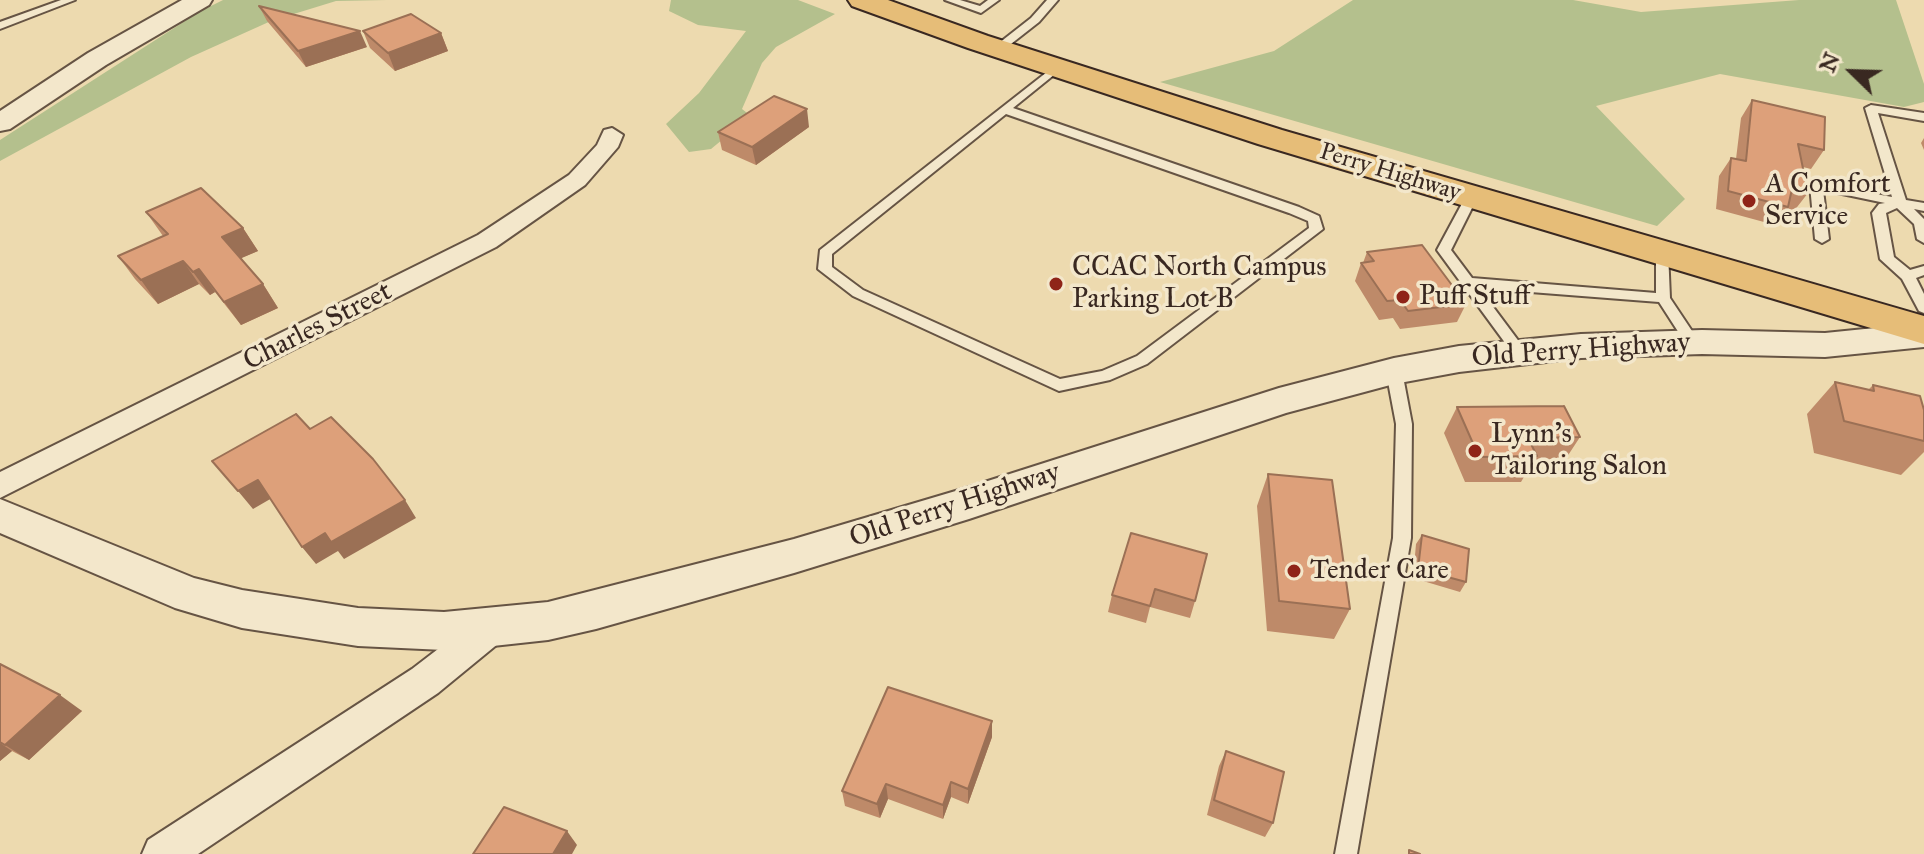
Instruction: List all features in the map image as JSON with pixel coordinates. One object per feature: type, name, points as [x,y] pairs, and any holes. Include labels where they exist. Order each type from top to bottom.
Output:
[{"type":"main road","name":"Perry Highway","points":[[862,0],[1056,68],[1471,198],[1924,332]]},
{"type":"street","points":[[0,123],[97,59],[200,0]]},
{"type":"street","name":"Charles Street","points":[[0,486],[487,241],[577,180],[607,147],[612,135]]},
{"type":"street","name":"Old Perry Highway","points":[[0,515],[190,595],[242,609],[358,627],[444,631],[493,627],[548,621],[596,610],[794,556],[969,503],[1266,405],[1394,371],[1519,351],[1581,346],[1693,343],[1825,345],[1924,332]]},
{"type":"street","points":[[162,854],[425,681],[493,627]]},
{"type":"lane","points":[[0,26],[70,0]]},
{"type":"lane","points":[[950,0],[981,10],[994,0]]},
{"type":"lane","points":[[998,49],[1035,20],[1053,0]]},
{"type":"lane","points":[[1004,109],[1294,210],[1314,219],[1316,229],[1142,360],[1105,376],[1059,385],[858,293],[825,269],[825,253],[1004,109],[1056,68]]},
{"type":"lane","points":[[1924,117],[1871,108],[1900,203],[1920,223],[1924,239]]},
{"type":"lane","points":[[1822,239],[1816,185],[1924,207]]},
{"type":"lane","points":[[1471,198],[1444,250],[1519,351]]},
{"type":"lane","points":[[1900,203],[1884,207],[1879,213],[1887,259],[1908,276],[1924,308]]},
{"type":"lane","points":[[1663,254],[1663,298],[1693,343]]},
{"type":"lane","points":[[1908,276],[1924,270]]},
{"type":"lane","points":[[1466,282],[1663,298]]},
{"type":"lane","points":[[1346,854],[1402,538],[1404,424],[1394,371]]},
{"type":"green space","points":[[223,0],[387,0],[336,1],[271,21],[191,57],[0,161],[0,140],[199,12]]},
{"type":"green space","points":[[671,0],[798,0],[835,14],[776,47],[762,63],[742,109],[751,116],[711,149],[689,152],[666,124],[699,93],[746,31],[698,25],[669,11]]},
{"type":"green space","points":[[1353,0],[1573,0],[1641,12],[1799,0],[1896,0],[1924,84],[1924,102],[1904,107],[1720,74],[1596,106],[1685,199],[1657,226],[1160,82],[1274,51]]},
{"type":"building","points":[[259,6],[360,31],[298,51]]},
{"type":"building","points":[[411,14],[441,33],[388,53],[363,31]]},
{"type":"building","points":[[774,96],[807,109],[752,147],[718,132]]},
{"type":"building","points":[[1752,100],[1825,117],[1824,150],[1798,144],[1808,193],[1792,189],[1788,207],[1728,191],[1731,158],[1746,161]]},
{"type":"building","points":[[201,188],[243,228],[222,237],[263,284],[224,302],[199,269],[193,272],[183,261],[141,280],[118,256],[168,234],[146,212]]},
{"type":"building","points":[[1422,245],[1466,304],[1408,311],[1400,300],[1387,301],[1361,263],[1374,261],[1367,252]]},
{"type":"building","points":[[1835,382],[1874,391],[1873,385],[1920,396],[1924,410],[1924,441],[1844,421]]},
{"type":"building","points":[[1564,406],[1580,437],[1528,438],[1537,456],[1479,457],[1457,407]]},
{"type":"building","points":[[296,414],[310,429],[331,417],[373,459],[405,500],[331,542],[325,533],[302,547],[258,480],[238,491],[212,461]]},
{"type":"building","points":[[1268,474],[1332,480],[1350,609],[1279,601]]},
{"type":"building","points":[[1131,533],[1207,554],[1195,601],[1155,589],[1150,606],[1112,595]]},
{"type":"building","points":[[1422,535],[1469,549],[1466,582],[1418,569]]},
{"type":"building","points":[[0,664],[60,695],[5,745],[0,742]]},
{"type":"building","points":[[888,687],[992,721],[968,789],[951,782],[943,805],[886,784],[877,804],[842,791]]},
{"type":"building","points":[[1226,751],[1284,772],[1273,823],[1214,800]]},
{"type":"building","points":[[504,807],[567,831],[553,854],[473,854]]},
{"type":"place","name":"A Comfort Service","points":[[1749,201]]},
{"type":"place","name":"CCAC North Campus Parking Lot B","points":[[1056,284]]},
{"type":"place","name":"Puff Stuff","points":[[1403,297]]},
{"type":"place","name":"Lynn's Tailoring Salon","points":[[1475,451]]},
{"type":"place","name":"Tender Care","points":[[1294,571]]}]
